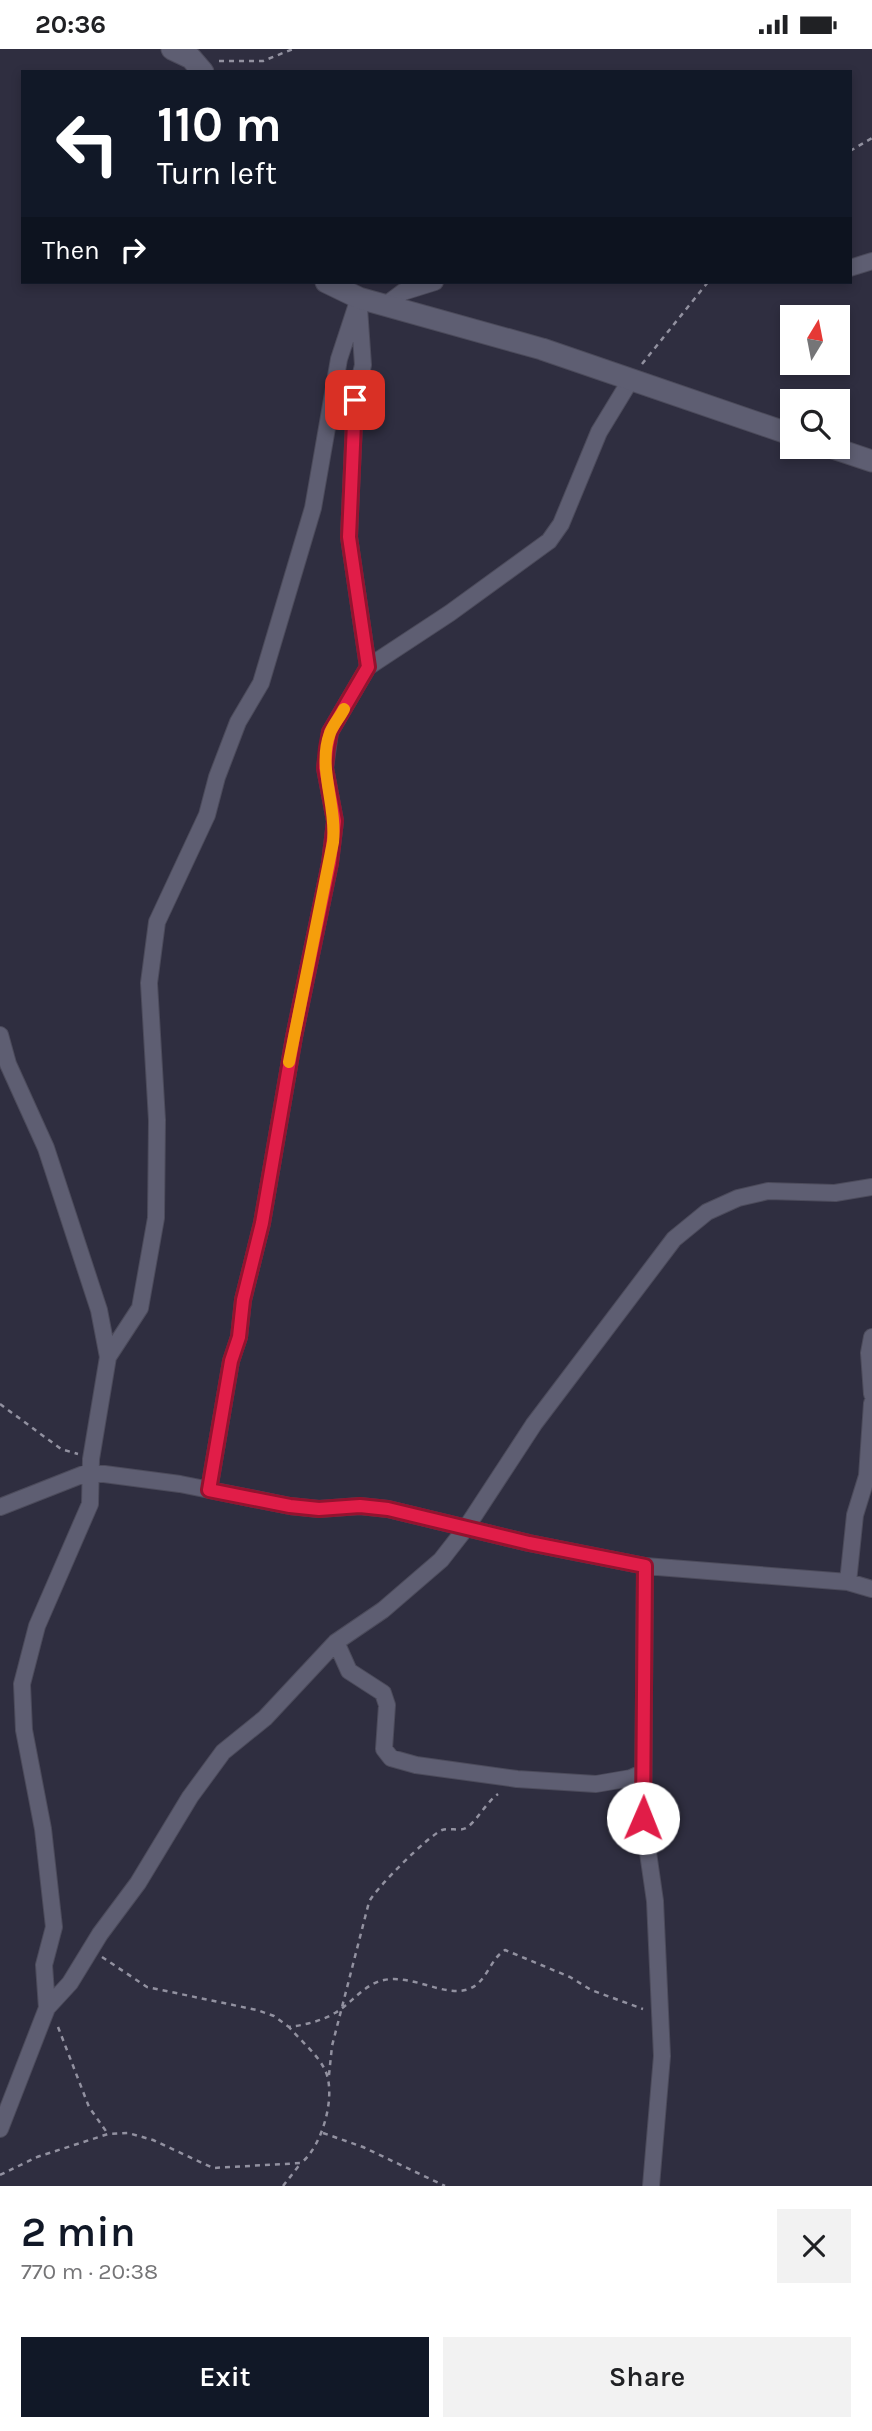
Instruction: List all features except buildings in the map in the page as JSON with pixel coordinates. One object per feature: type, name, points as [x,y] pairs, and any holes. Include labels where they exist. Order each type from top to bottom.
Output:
[{"type":"street","points":[[852,267],[872,261]]},
{"type":"street","points":[[330,284],[359,298],[542,349],[780,431]]},
{"type":"street","points":[[387,304],[403,292],[429,284]]},
{"type":"street","points":[[359,298],[363,365],[355,400],[349,537],[368,667]]},
{"type":"street","points":[[107,1357],[140,1308],[156,1218],[157,1120],[149,982],[157,922],[207,814],[217,776],[238,722],[261,683],[269,660],[313,507],[339,359],[359,298]]},
{"type":"street","points":[[209,1490],[231,1361],[239,1337],[243,1300],[262,1223],[294,1037],[330,863],[335,821],[325,768],[330,732],[368,667],[450,613],[549,541],[561,524],[599,432],[630,381]]},
{"type":"street","points":[[850,454],[872,461]]},
{"type":"street","points":[[0,1035],[8,1064],[50,1161],[99,1310],[107,1357],[90,1465],[90,1504],[37,1626],[22,1685],[24,1730],[43,1829],[54,1927],[44,1965],[47,2008]]},
{"type":"street","points":[[0,2129],[47,2008],[71,1983],[100,1934],[138,1883],[190,1797],[223,1752],[265,1718],[337,1642],[383,1610],[441,1560],[467,1528],[534,1424],[674,1239],[707,1212],[738,1198],[768,1191],[835,1193],[872,1187]]},
{"type":"street","points":[[871,1347],[872,1394]]},
{"type":"street","points":[[848,1582],[855,1515],[867,1476],[872,1403]]},
{"type":"street","points":[[0,1507],[90,1465],[290,1506],[319,1509],[360,1506],[388,1509],[645,1566],[848,1582],[872,1589]]},
{"type":"street","points":[[645,1566],[643,1825],[656,1901],[661,2074],[651,2186]]},
{"type":"street","points":[[337,1642],[349,1671],[383,1693],[387,1705],[384,1749],[391,1758],[416,1765],[517,1779],[596,1784],[631,1778],[642,1773]]},
{"type":"path","points":[[189,59],[246,63],[263,61],[293,49]]},
{"type":"path","points":[[852,150],[872,138]]},
{"type":"path","points":[[630,381],[706,284]]},
{"type":"path","points":[[0,1404],[61,1449],[90,1465]]},
{"type":"path","points":[[282,2186],[301,2163],[312,2155],[322,2133],[332,2046],[369,1902],[375,1890],[403,1866],[423,1842],[444,1830],[464,1829],[469,1826],[492,1798],[517,1779]]},
{"type":"path","points":[[289,2027],[319,2020],[381,1981],[397,1978],[458,1991],[467,1990],[478,1984],[505,1950],[569,1977],[592,1990],[659,2015]]},
{"type":"path","points":[[92,1951],[147,1987],[274,2016],[289,2027],[324,2067],[328,2078]]},
{"type":"path","points":[[47,2008],[62,2035],[89,2107],[108,2134]]},
{"type":"path","points":[[0,2175],[37,2157],[108,2134],[128,2133],[153,2140],[213,2168],[301,2163]]},
{"type":"path","points":[[322,2133],[363,2147],[445,2186]]},
{"type":"slow traffic","points":[[289,1062],[333,842],[335,821],[325,768],[327,748],[330,732],[344,709]]},
{"type":"route","points":[[355,400],[349,537],[368,667],[330,732],[325,768],[335,821],[330,863],[281,1105],[262,1223],[243,1300],[239,1337],[231,1361],[209,1490],[290,1506],[319,1509],[360,1506],[388,1509],[529,1543],[645,1566],[643,1818]]}]
